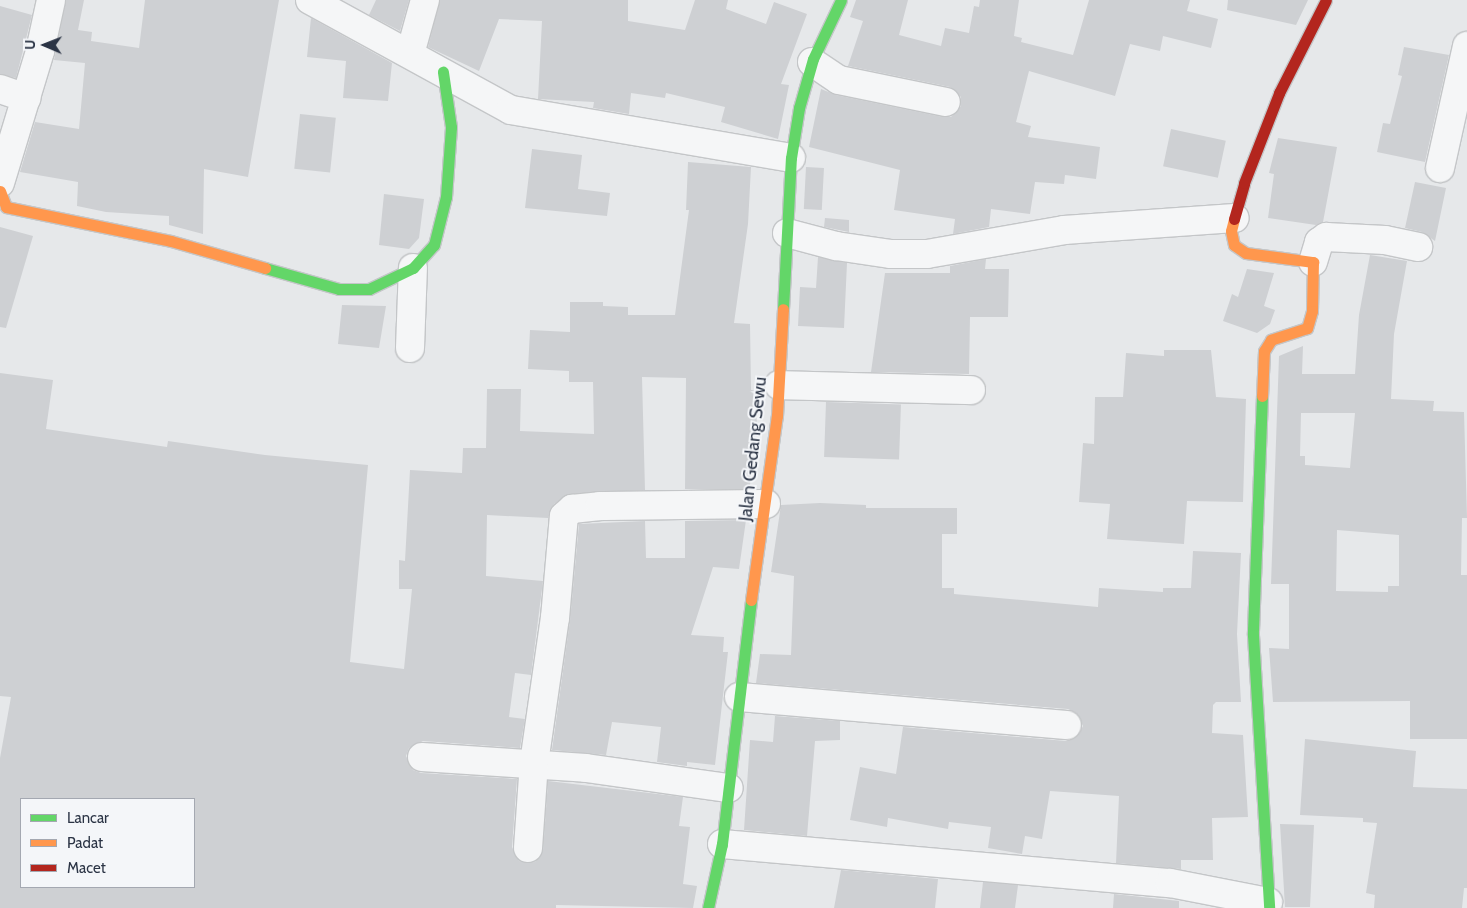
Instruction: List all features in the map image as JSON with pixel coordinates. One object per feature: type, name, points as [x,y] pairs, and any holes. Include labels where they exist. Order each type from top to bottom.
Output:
[{"type":"street","points":[[51,0],[1,198],[171,241],[339,289],[369,289],[414,268],[434,245],[446,197],[451,127],[443,72]]},
{"type":"street","points":[[310,0],[511,110],[791,158]]},
{"type":"street","points":[[410,54],[425,0]]},
{"type":"street","name":"Jalan Gedang Sewu","points":[[708,908],[722,844],[739,698],[766,504],[779,385],[791,158],[799,108],[812,62],[841,0]]},
{"type":"street","points":[[1313,262],[1246,253],[1234,245],[1231,231],[1244,183],[1278,94],[1326,0]]},
{"type":"street","points":[[1440,168],[1467,46]]},
{"type":"street","points":[[812,62],[839,80],[946,102]]},
{"type":"street","points":[[0,89],[26,98]]},
{"type":"street","points":[[786,233],[845,247],[891,254],[927,254],[1064,230],[1235,218]]},
{"type":"street","points":[[722,844],[1170,883],[1269,905],[1253,635],[1264,351],[1271,340],[1307,328],[1312,311],[1313,262],[1319,242],[1326,237],[1385,240],[1418,247]]},
{"type":"street","points":[[410,348],[414,268]]},
{"type":"street","points":[[779,385],[971,390]]},
{"type":"street","points":[[528,848],[534,763],[555,618],[562,521],[567,511],[600,506],[766,504]]},
{"type":"street","points":[[739,698],[1068,725]]},
{"type":"street","points":[[422,757],[534,763],[729,788]]},
{"type":"building","points":[[66,0],[84,0],[78,30],[92,32],[91,41],[139,48],[145,0],[279,0],[248,177],[204,169],[203,234],[169,225],[169,216],[106,212],[77,206],[78,182],[20,172],[35,122],[79,129],[85,63],[54,60]]},
{"type":"building","points":[[376,0],[409,0],[400,31],[369,15]]},
{"type":"building","points":[[440,0],[628,0],[628,21],[685,30],[695,0],[728,0],[726,9],[766,24],[774,2],[807,14],[781,84],[789,85],[778,139],[721,122],[725,107],[666,93],[665,98],[631,93],[629,114],[593,108],[594,102],[538,99],[542,21],[499,19],[479,71],[428,47]]},
{"type":"building","points":[[856,0],[908,0],[899,35],[941,46],[945,28],[969,33],[974,6],[979,7],[980,0],[1019,0],[1014,36],[1022,38],[1021,42],[1073,55],[1089,0],[1190,0],[1187,11],[1218,19],[1211,48],[1163,36],[1160,51],[1130,44],[1115,96],[1029,71],[1016,122],[1031,126],[1028,137],[1100,147],[1096,179],[1065,175],[1064,184],[1035,182],[1030,214],[991,209],[989,227],[953,234],[955,219],[894,210],[900,170],[809,147],[821,89],[836,95],[943,117],[951,117],[961,106],[961,97],[950,87],[848,66],[863,21],[850,17]]},
{"type":"building","points":[[1228,0],[1308,0],[1296,25],[1227,10]]},
{"type":"building","points":[[0,6],[32,15],[16,78],[0,74]]},
{"type":"building","points":[[311,18],[392,63],[388,101],[343,98],[346,61],[307,57]]},
{"type":"building","points":[[1404,47],[1449,55],[1425,162],[1377,152],[1383,123],[1390,124],[1402,76],[1398,75]]},
{"type":"building","points":[[300,114],[336,118],[330,172],[294,169]]},
{"type":"building","points":[[1171,129],[1226,141],[1218,178],[1163,166]]},
{"type":"building","points":[[1278,138],[1337,147],[1323,222],[1316,225],[1268,218],[1274,174],[1269,173]]},
{"type":"building","points":[[532,149],[582,155],[578,189],[610,193],[607,216],[525,208]]},
{"type":"building","points":[[688,162],[751,167],[748,224],[734,323],[750,324],[751,390],[763,391],[761,415],[757,415],[755,459],[751,459],[750,489],[685,489],[686,378],[642,377],[645,490],[570,494],[554,504],[548,518],[487,515],[486,576],[543,581],[531,675],[515,673],[509,717],[525,719],[520,748],[423,741],[409,748],[406,756],[413,770],[421,773],[517,779],[512,847],[519,861],[526,863],[535,862],[543,850],[548,781],[683,797],[679,826],[690,827],[683,884],[697,886],[693,908],[556,905],[556,908],[0,908],[0,758],[11,697],[0,696],[0,373],[53,380],[46,429],[167,447],[168,441],[265,455],[368,465],[350,662],[404,669],[412,589],[399,589],[399,560],[405,561],[410,470],[462,473],[463,448],[486,448],[487,389],[521,389],[520,431],[594,434],[593,382],[569,382],[569,371],[528,369],[530,330],[570,332],[570,302],[603,302],[603,306],[628,307],[628,315],[675,315],[689,210],[686,210]]},
{"type":"building","points":[[806,167],[824,168],[822,210],[804,209]]},
{"type":"building","points":[[1415,182],[1446,188],[1435,241],[1422,232],[1405,228]]},
{"type":"building","points":[[384,194],[424,199],[419,238],[409,249],[379,245]]},
{"type":"building","points":[[825,218],[849,220],[849,232],[824,227]]},
{"type":"building","points":[[0,227],[33,236],[6,328],[0,327]]},
{"type":"building","points":[[1370,255],[1407,261],[1394,334],[1391,399],[1434,401],[1433,411],[1464,412],[1467,518],[1462,518],[1461,575],[1467,575],[1467,739],[1410,739],[1410,701],[1273,702],[1269,648],[1289,649],[1289,584],[1271,584],[1279,356],[1303,346],[1302,374],[1355,374],[1359,315]],"holes":[[[1301,413],[1355,413],[1350,468],[1305,465],[1305,456],[1300,456]],[[1337,530],[1399,535],[1399,586],[1388,586],[1388,592],[1336,591]]]},
{"type":"building","points":[[818,257],[847,263],[844,328],[798,326],[800,287],[816,288]]},
{"type":"building","points":[[986,259],[985,269],[1009,269],[1008,317],[970,317],[969,374],[871,372],[885,273],[950,273],[950,266]]},
{"type":"building","points":[[1247,269],[1274,273],[1264,306],[1275,310],[1270,324],[1257,333],[1223,321],[1232,294],[1238,297]]},
{"type":"building","points":[[342,305],[386,306],[379,348],[338,344]]},
{"type":"building","points":[[1164,350],[1211,350],[1216,397],[1246,399],[1243,502],[1187,501],[1184,544],[1107,539],[1110,504],[1079,502],[1083,443],[1094,444],[1095,397],[1123,397],[1126,353],[1164,356]]},
{"type":"building","points":[[826,402],[901,405],[899,460],[824,457]]},
{"type":"building","points":[[820,503],[866,505],[866,508],[957,508],[957,534],[942,534],[942,588],[954,588],[954,594],[1098,607],[1099,588],[1163,592],[1163,588],[1191,588],[1193,551],[1241,553],[1237,634],[1241,702],[1216,702],[1213,705],[1212,733],[1243,735],[1248,817],[1212,818],[1213,860],[1181,860],[1181,869],[1116,863],[1119,796],[1050,791],[1042,839],[1025,836],[1022,854],[988,848],[991,827],[949,822],[948,829],[888,818],[887,827],[850,820],[860,767],[896,774],[903,727],[1066,741],[1079,734],[1083,726],[1076,713],[1068,709],[756,683],[760,654],[791,655],[794,576],[771,572],[781,505]]},
{"type":"building","points":[[746,520],[739,569],[713,567],[691,635],[724,637],[723,652],[728,652],[715,765],[687,762],[687,766],[657,762],[661,727],[612,722],[606,755],[552,750],[570,620],[579,524],[645,521],[646,558],[685,558],[685,521]]},
{"type":"building","points":[[775,716],[840,721],[840,740],[815,741],[807,836],[744,830],[750,740],[773,742]]},
{"type":"building","points":[[1305,739],[1416,751],[1413,787],[1467,789],[1467,888],[1464,888],[1462,908],[1374,908],[1375,895],[1366,893],[1377,823],[1363,822],[1363,818],[1300,815]]},
{"type":"building","points":[[1280,824],[1314,825],[1310,907],[1285,907]]},
{"type":"building","points":[[841,870],[938,879],[935,908],[834,908]]},
{"type":"building","points":[[983,882],[1018,885],[1015,908],[980,908]]},
{"type":"building","points":[[1114,894],[1179,901],[1179,908],[1113,908]]},
{"type":"traffic: fast","points":[[783,309],[791,158],[799,108],[813,59],[841,0]]},
{"type":"traffic: fast","points":[[265,268],[339,289],[369,289],[413,268],[434,245],[446,197],[451,127],[443,72]]},
{"type":"traffic: fast","points":[[1262,396],[1253,635],[1269,908]]},
{"type":"traffic: fast","points":[[708,908],[722,844],[751,600]]},
{"type":"traffic: slow","points":[[0,191],[6,207],[171,241],[265,268]]},
{"type":"traffic: slow","points":[[1234,219],[1231,231],[1234,245],[1246,253],[1313,262],[1312,311],[1307,328],[1271,340],[1264,351],[1262,396]]},
{"type":"traffic: slow","points":[[751,600],[777,416],[783,309]]},
{"type":"traffic: jam","points":[[1234,219],[1244,183],[1279,93],[1326,0]]}]
